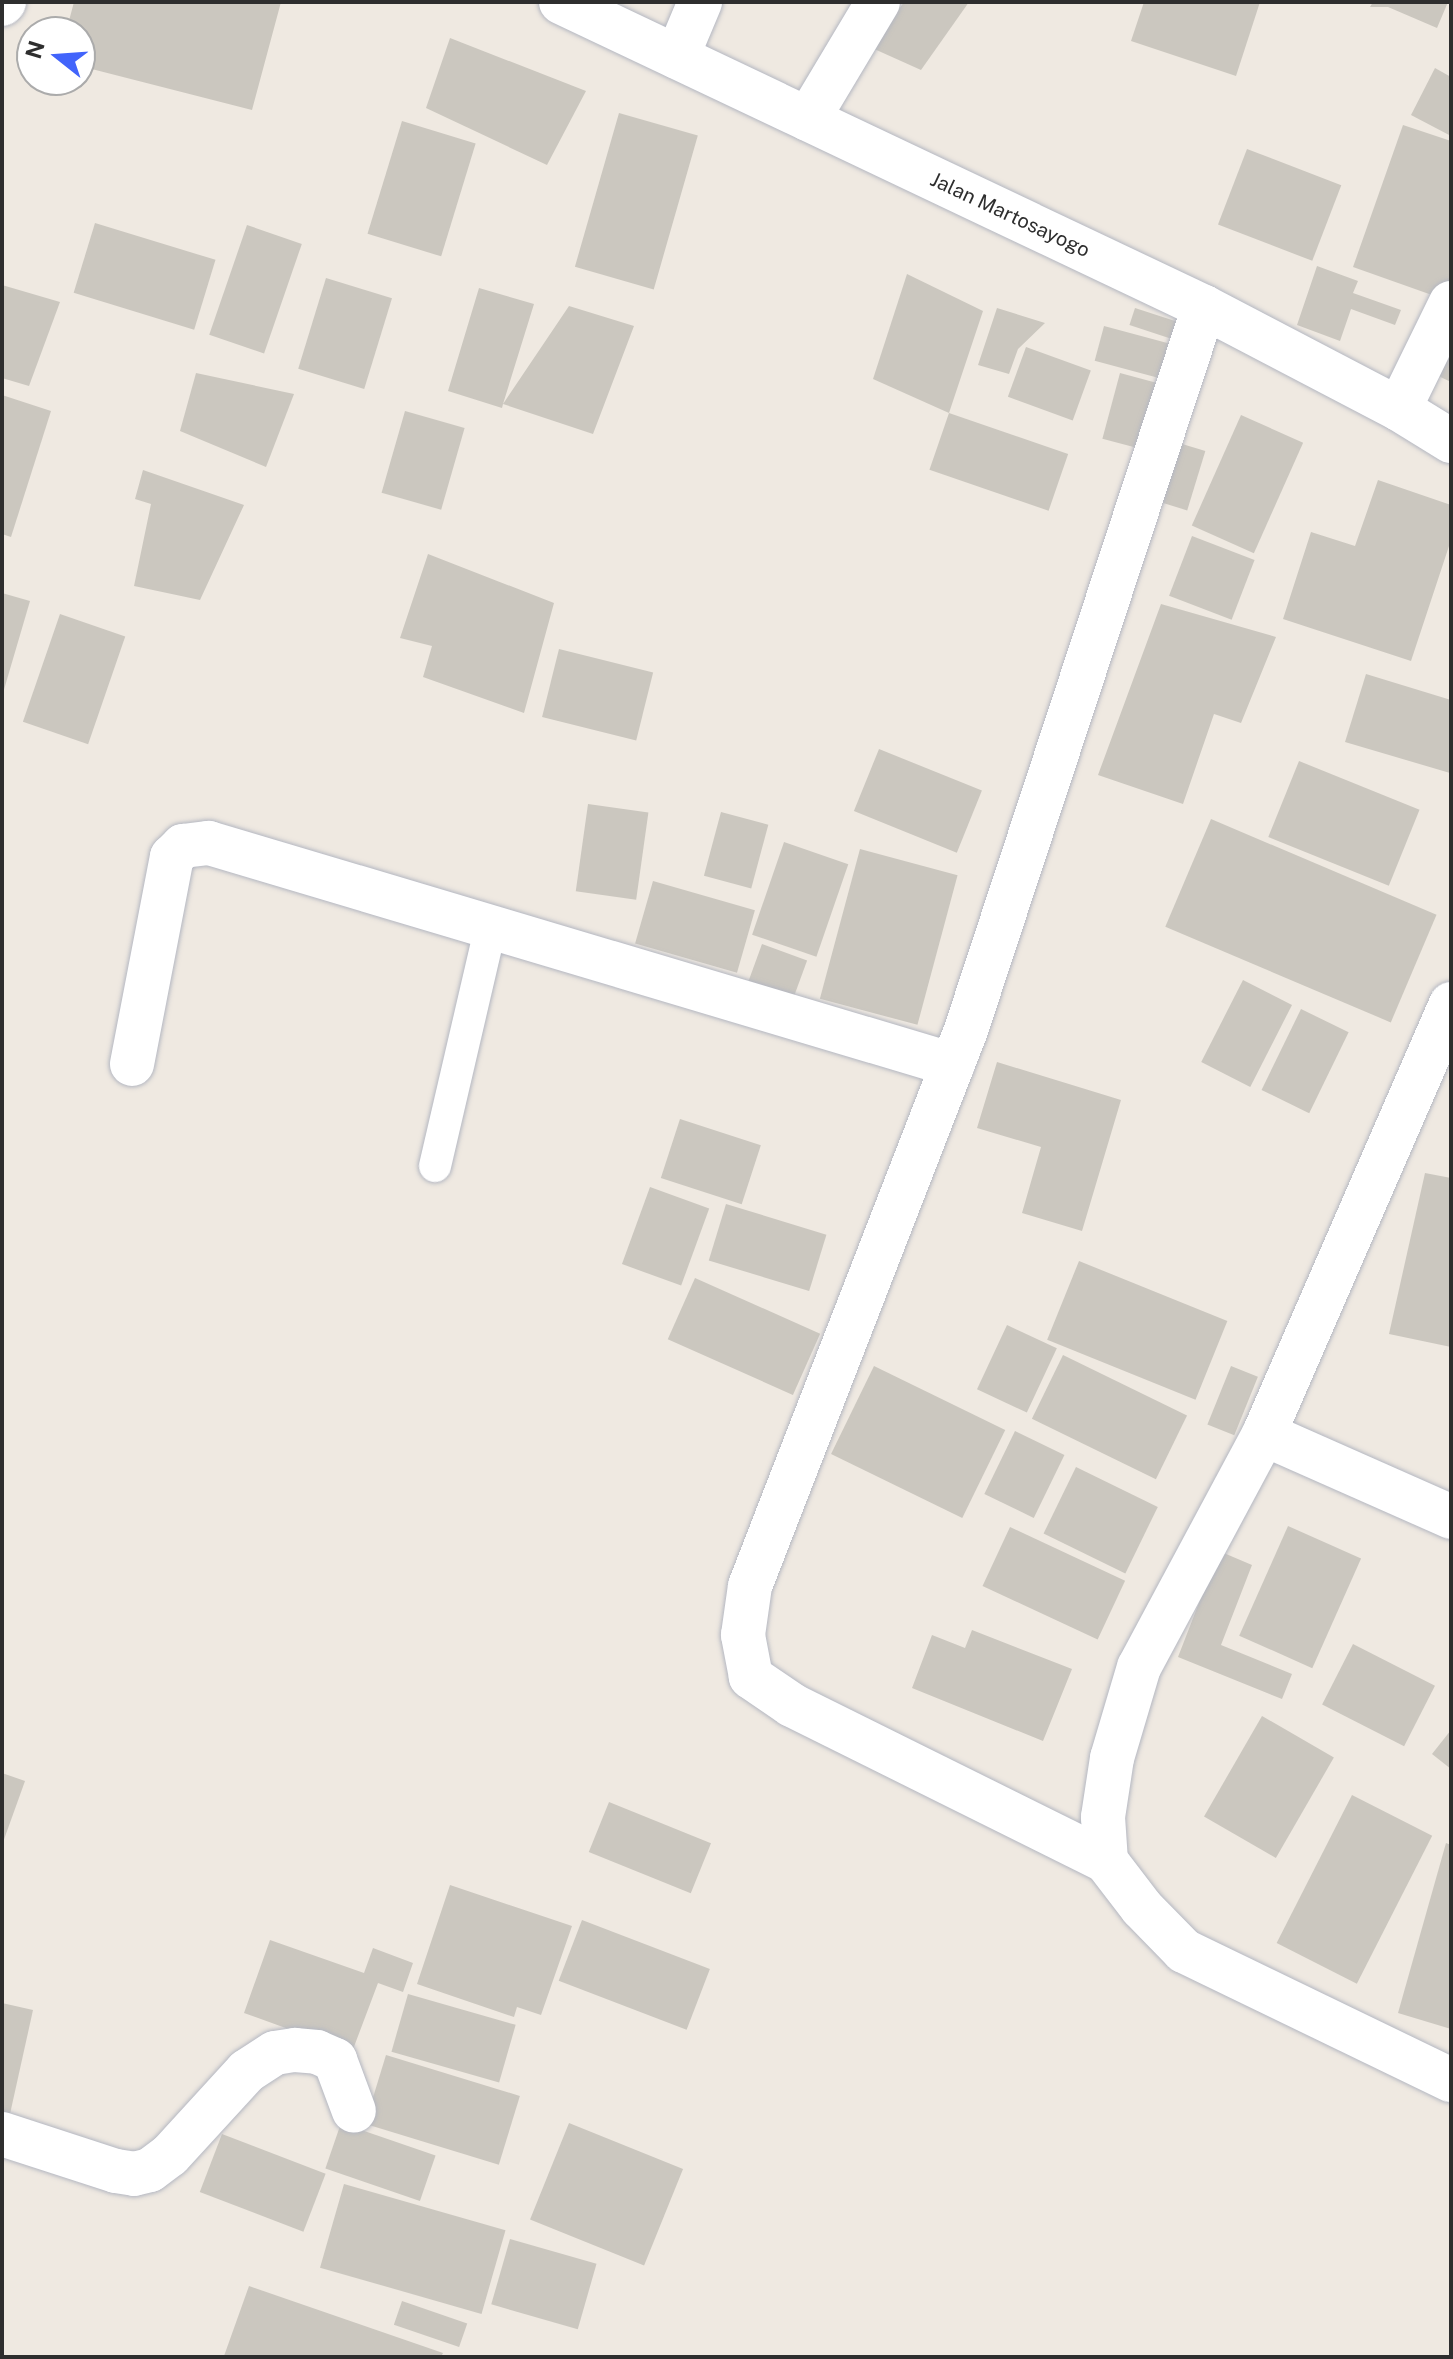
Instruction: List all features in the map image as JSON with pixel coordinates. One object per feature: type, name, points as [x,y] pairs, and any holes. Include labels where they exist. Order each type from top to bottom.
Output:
[{"type":"street","name":"Jalan Martosayogo","points":[[561,2],[1204,307],[1399,409],[1451,441]]},
{"type":"street","points":[[677,57],[700,2]]},
{"type":"street","points":[[808,119],[878,2]]},
{"type":"street","points":[[1399,409],[1451,303]]},
{"type":"street","points":[[1204,307],[953,1065],[750,1586],[743,1635],[751,1677],[792,1705],[1106,1861],[1142,1908],[1184,1951],[1451,2080]]},
{"type":"street","points":[[132,1064],[172,857],[183,846],[209,843],[953,1065]]},
{"type":"street","points":[[1106,1861],[1103,1817],[1112,1758],[1139,1667],[1264,1434],[1451,1004]]},
{"type":"street","points":[[1264,1434],[1451,1517]]},
{"type":"street","points":[[2,2134],[116,2171],[134,2174],[150,2170],[194,2130],[247,2071],[275,2053],[295,2050],[317,2052],[335,2060],[354,2111]]},
{"type":"lane","points":[[435,1166],[491,926]]},
{"type":"building","points":[[74,2],[281,2],[252,110],[96,70],[96,16],[70,16]]},
{"type":"building","points":[[904,2],[969,2],[921,70],[872,48]]},
{"type":"building","points":[[1144,2],[1260,2],[1236,76],[1131,41]]},
{"type":"building","points":[[1373,2],[1448,2],[1437,28],[1388,7],[1370,7]]},
{"type":"building","points":[[450,38],[586,91],[547,165],[426,108]]},
{"type":"building","points":[[1435,68],[1451,77],[1451,136],[1411,115]]},
{"type":"building","points":[[619,113],[698,136],[654,289],[575,267]]},
{"type":"building","points":[[402,121],[476,144],[441,256],[368,234]]},
{"type":"building","points":[[1403,125],[1451,141],[1451,287],[1446,300],[1353,267]]},
{"type":"building","points":[[1247,149],[1341,185],[1312,261],[1218,225]]},
{"type":"building","points":[[95,223],[215,260],[194,330],[74,293]]},
{"type":"building","points":[[247,225],[302,244],[264,354],[209,335]]},
{"type":"building","points":[[1317,266],[1358,281],[1353,293],[1401,310],[1395,325],[1351,309],[1340,341],[1297,325]]},
{"type":"building","points":[[907,274],[983,311],[949,413],[873,379]]},
{"type":"building","points":[[326,278],[392,298],[364,389],[298,369]]},
{"type":"building","points":[[2,285],[60,302],[29,386],[2,378]]},
{"type":"building","points":[[479,288],[534,304],[502,408],[448,391]]},
{"type":"building","points":[[569,306],[634,326],[593,434],[503,404]]},
{"type":"building","points":[[997,308],[1045,323],[1018,349],[1009,374],[978,365]]},
{"type":"building","points":[[1135,308],[1184,324],[1178,341],[1129,325]]},
{"type":"building","points":[[1104,326],[1178,346],[1169,381],[1095,361]]},
{"type":"building","points":[[1451,346],[1451,382],[1434,374]]},
{"type":"building","points":[[1026,347],[1091,371],[1073,420],[1008,397]]},
{"type":"building","points":[[196,373],[294,394],[266,467],[180,431]]},
{"type":"building","points":[[1120,373],[1166,385],[1149,451],[1102,439]]},
{"type":"building","points":[[2,395],[51,411],[11,537],[2,534]]},
{"type":"building","points":[[405,411],[465,428],[441,510],[382,493]]},
{"type":"building","points":[[949,413],[1068,454],[1049,511],[929,470]]},
{"type":"building","points":[[1241,415],[1303,443],[1254,553],[1192,526]]},
{"type":"building","points":[[1169,440],[1205,451],[1187,510],[1151,499]]},
{"type":"building","points":[[143,470],[244,505],[200,600],[134,586],[151,504],[135,499]]},
{"type":"building","points":[[1378,480],[1451,505],[1451,540],[1411,661],[1283,619],[1311,532],[1355,546]]},
{"type":"building","points":[[1192,536],[1255,560],[1232,620],[1169,596]]},
{"type":"building","points":[[428,554],[554,603],[524,713],[423,677],[432,646],[400,638]]},
{"type":"building","points":[[2,593],[30,601],[3,693],[2,693]]},
{"type":"building","points":[[1161,604],[1276,637],[1241,723],[1214,714],[1183,804],[1098,775]]},
{"type":"building","points":[[60,614],[125,636],[88,744],[23,722]]},
{"type":"building","points":[[559,649],[653,672],[636,740],[542,717]]},
{"type":"building","points":[[1366,674],[1451,700],[1450,773],[1345,742]]},
{"type":"building","points":[[879,749],[982,791],[957,853],[854,811]]},
{"type":"building","points":[[1299,761],[1420,810],[1389,886],[1268,837]]},
{"type":"building","points":[[588,804],[648,812],[636,900],[576,891]]},
{"type":"building","points":[[721,812],[768,825],[751,888],[704,876]]},
{"type":"building","points":[[1211,819],[1437,915],[1391,1022],[1165,927]]},
{"type":"building","points":[[784,842],[848,864],[816,957],[752,935]]},
{"type":"building","points":[[860,849],[958,875],[917,1025],[820,999]]},
{"type":"building","points":[[653,881],[755,910],[737,973],[635,943]]},
{"type":"building","points":[[762,944],[807,960],[790,1008],[745,992]]},
{"type":"building","points":[[1243,980],[1292,1005],[1250,1087],[1201,1062]]},
{"type":"building","points":[[1301,1009],[1349,1032],[1309,1113],[1262,1090]]},
{"type":"building","points":[[997,1062],[1121,1100],[1082,1231],[1022,1213],[1041,1147],[977,1128]]},
{"type":"building","points":[[680,1119],[761,1145],[742,1204],[661,1178]]},
{"type":"building","points":[[1425,1173],[1451,1178],[1451,1347],[1389,1334]]},
{"type":"building","points":[[650,1187],[709,1209],[681,1286],[622,1264]]},
{"type":"building","points":[[726,1204],[826,1235],[809,1291],[709,1260]]},
{"type":"building","points":[[1079,1261],[1227,1321],[1196,1400],[1047,1340]]},
{"type":"building","points":[[695,1278],[820,1334],[793,1395],[668,1339]]},
{"type":"building","points":[[1007,1325],[1057,1348],[1027,1413],[977,1389]]},
{"type":"building","points":[[1063,1355],[1187,1415],[1156,1479],[1032,1419]]},
{"type":"building","points":[[874,1366],[1005,1430],[962,1518],[831,1454]]},
{"type":"building","points":[[1231,1366],[1258,1377],[1234,1435],[1207,1424]]},
{"type":"building","points":[[1015,1431],[1064,1455],[1034,1518],[984,1494]]},
{"type":"building","points":[[1076,1467],[1158,1507],[1125,1573],[1044,1534]]},
{"type":"building","points":[[1288,1526],[1361,1559],[1312,1668],[1239,1636]]},
{"type":"building","points":[[1010,1527],[1125,1581],[1098,1640],[983,1586]]},
{"type":"building","points":[[1219,1551],[1252,1565],[1221,1645],[1292,1674],[1282,1699],[1178,1657]]},
{"type":"building","points":[[972,1630],[1072,1669],[1043,1741],[912,1688],[932,1635],[965,1648]]},
{"type":"building","points":[[1353,1644],[1435,1686],[1404,1746],[1322,1705]]},
{"type":"building","points":[[1262,1716],[1334,1757],[1276,1858],[1204,1816]]},
{"type":"building","points":[[1451,1730],[1451,1769],[1432,1754]]},
{"type":"building","points":[[2,1773],[25,1781],[2,1845]]},
{"type":"building","points":[[1352,1795],[1432,1836],[1357,1984],[1277,1943]]},
{"type":"building","points":[[609,1802],[711,1843],[691,1893],[589,1852]]},
{"type":"building","points":[[1446,1843],[1451,1845],[1451,2029],[1398,2013]]},
{"type":"building","points":[[450,1885],[572,1926],[541,2015],[517,2007],[514,2017],[417,1984]]},
{"type":"building","points":[[582,1920],[710,1969],[687,2030],[559,1981]]},
{"type":"building","points":[[270,1940],[364,1973],[373,1948],[413,1963],[403,1992],[378,1983],[352,2052],[244,2013]]},
{"type":"building","points":[[408,1994],[516,2025],[499,2083],[391,2052]]},
{"type":"building","points":[[2,2003],[33,2010],[10,2114],[2,2112]]},
{"type":"building","points":[[386,2055],[520,2096],[499,2165],[365,2124]]},
{"type":"building","points":[[341,2123],[436,2156],[420,2201],[325,2168]]},
{"type":"building","points":[[569,2123],[683,2169],[644,2266],[530,2219]]},
{"type":"building","points":[[222,2134],[326,2174],[303,2232],[200,2192]]},
{"type":"building","points":[[344,2184],[505,2230],[482,2314],[320,2268]]},
{"type":"building","points":[[510,2239],[597,2264],[578,2329],[491,2304]]},
{"type":"building","points":[[249,2286],[443,2353],[441,2357],[224,2356]]},
{"type":"building","points":[[402,2301],[467,2323],[459,2347],[394,2325]]}]
